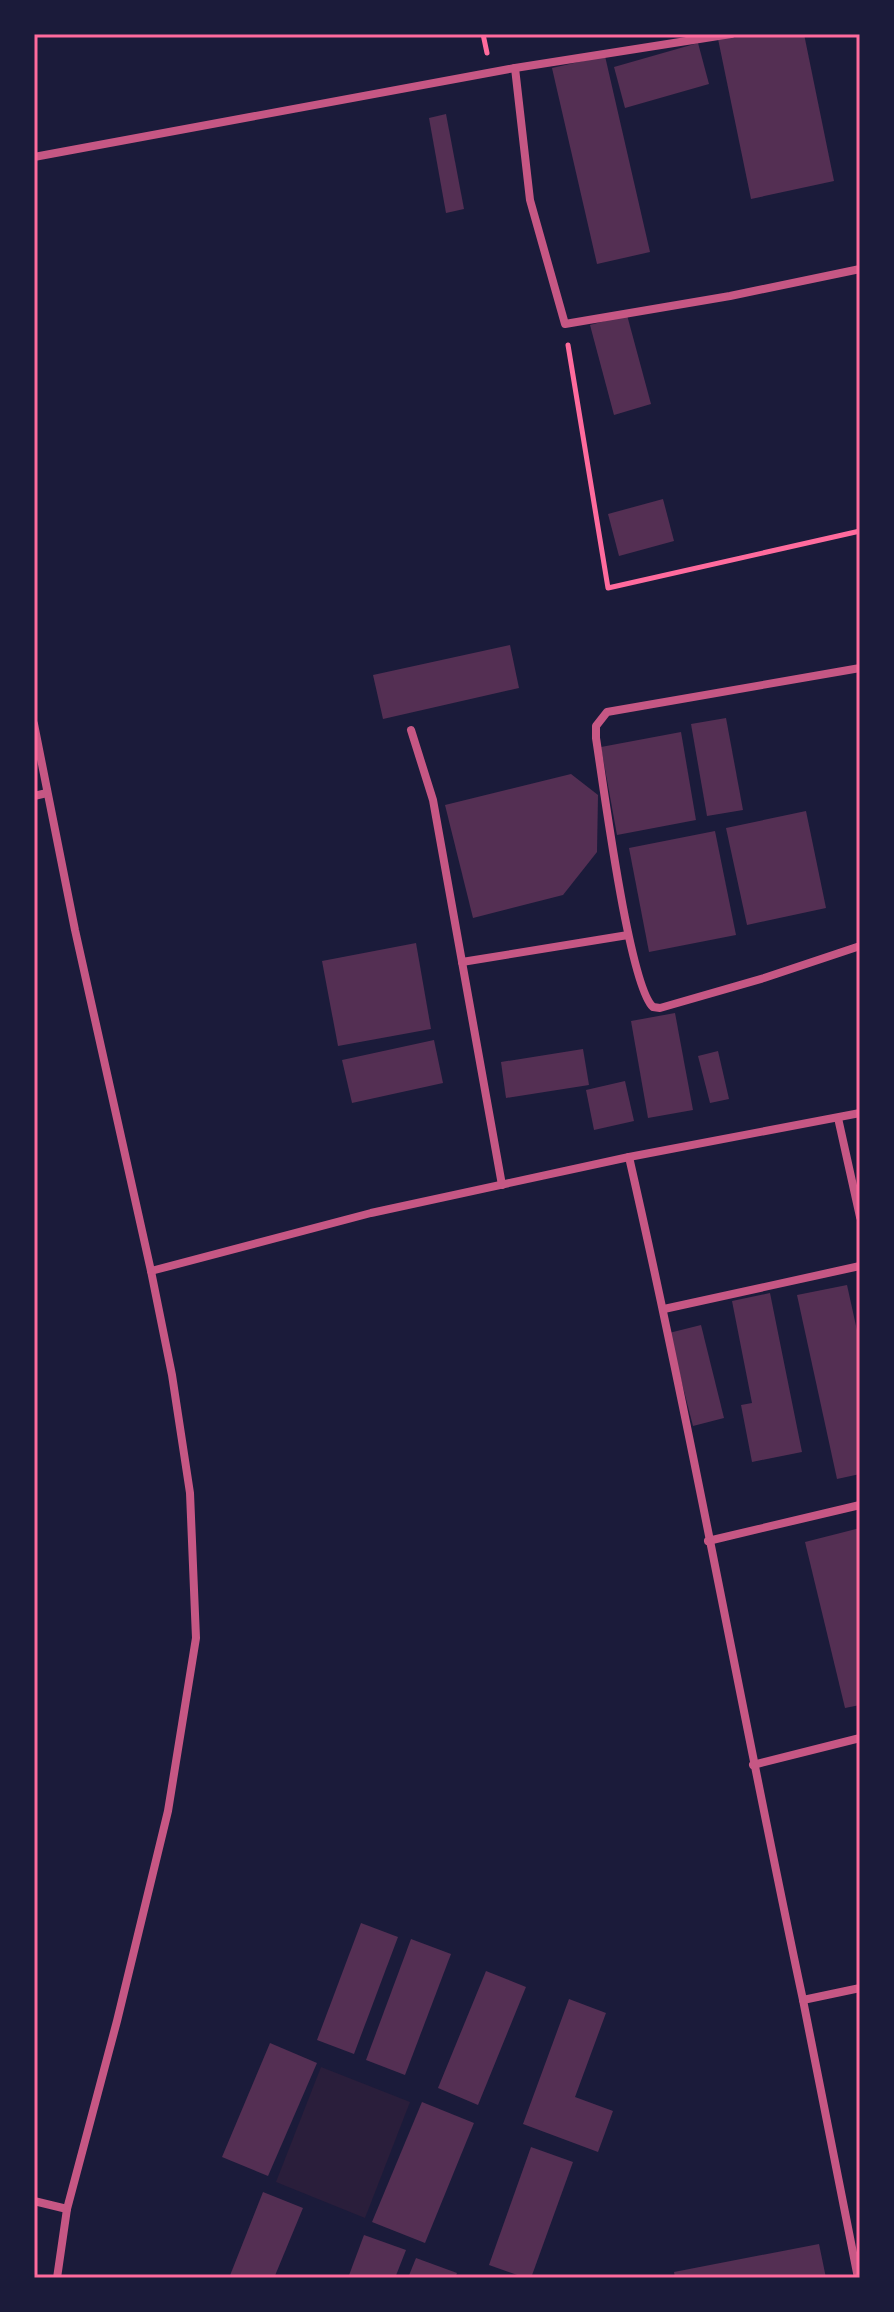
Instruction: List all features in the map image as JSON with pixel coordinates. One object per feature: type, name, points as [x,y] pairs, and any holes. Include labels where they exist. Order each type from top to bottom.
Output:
[{"type":"street","points":[[34,157],[515,68],[731,34]]},
{"type":"street","points":[[515,68],[530,200],[565,324],[730,296],[860,269]]},
{"type":"street","points":[[860,668],[607,712],[596,726],[628,935],[643,994],[653,1007],[660,1008],[764,978],[860,946]]},
{"type":"street","points":[[34,724],[172,1375],[190,1493],[196,1638],[168,1811],[67,2209],[57,2278]]},
{"type":"street","points":[[411,730],[433,800],[502,1185]]},
{"type":"street","points":[[34,796],[47,793]]},
{"type":"street","points":[[462,962],[628,935]]},
{"type":"street","points":[[151,1271],[371,1213],[629,1157],[860,1113]]},
{"type":"street","points":[[838,1118],[860,1217]]},
{"type":"street","points":[[629,1157],[664,1309],[708,1541],[858,2278]]},
{"type":"street","points":[[664,1309],[860,1266]]},
{"type":"street","points":[[708,1541],[860,1505]]},
{"type":"street","points":[[753,1765],[860,1738]]},
{"type":"street","points":[[803,2000],[860,1988]]},
{"type":"street","points":[[34,2201],[67,2209]]},
{"type":"path","points":[[565,324],[608,588],[860,531]]},
{"type":"shaded area","points":[[321,2067],[410,2102],[365,2218],[276,2182]]},
{"type":"building","points":[[717,34],[804,34],[834,181],[751,199]]},
{"type":"building","points":[[698,43],[709,84],[625,108],[614,67]]},
{"type":"building","points":[[605,56],[650,252],[597,264],[552,68]]},
{"type":"building","points":[[446,114],[464,209],[446,213],[429,118]]},
{"type":"building","points":[[627,315],[651,404],[614,415],[590,325]]},
{"type":"building","points":[[663,499],[674,541],[619,556],[608,514]]},
{"type":"building","points":[[510,645],[519,688],[383,719],[373,675]]},
{"type":"building","points":[[726,718],[743,810],[707,816],[691,724]]},
{"type":"building","points":[[681,732],[696,820],[617,835],[601,747]]},
{"type":"building","points":[[571,774],[598,795],[597,852],[563,895],[473,918],[445,805]]},
{"type":"building","points":[[806,811],[826,908],[747,925],[726,828]]},
{"type":"building","points":[[715,831],[736,935],[649,952],[629,848]]},
{"type":"building","points":[[416,943],[431,1029],[338,1046],[322,961]]},
{"type":"building","points":[[675,1013],[693,1110],[648,1118],[631,1021]]},
{"type":"building","points":[[434,1040],[443,1083],[352,1103],[342,1060]]},
{"type":"building","points":[[583,1049],[589,1085],[506,1098],[501,1062]]},
{"type":"building","points":[[718,1051],[729,1099],[710,1103],[698,1056]]},
{"type":"building","points":[[625,1081],[634,1121],[594,1130],[586,1090]]},
{"type":"building","points":[[847,1285],[860,1344],[860,1474],[837,1479],[797,1295]]},
{"type":"building","points":[[770,1293],[802,1452],[752,1462],[741,1405],[752,1403],[732,1301]]},
{"type":"building","points":[[701,1325],[724,1418],[693,1426],[669,1333]]},
{"type":"building","points":[[860,1528],[860,1705],[845,1708],[805,1542]]},
{"type":"building","points":[[361,1923],[398,1937],[354,2054],[317,2040]]},
{"type":"building","points":[[411,1939],[451,1954],[405,2075],[366,2060]]},
{"type":"building","points":[[486,1971],[526,1987],[478,2105],[438,2088]]},
{"type":"building","points":[[569,1999],[606,2013],[575,2097],[613,2111],[598,2152],[523,2124]]},
{"type":"building","points":[[270,2043],[317,2063],[268,2176],[222,2157]]},
{"type":"building","points":[[422,2102],[474,2123],[425,2243],[372,2222]]},
{"type":"building","points":[[531,2147],[573,2162],[531,2278],[526,2278],[489,2265]]},
{"type":"building","points":[[263,2192],[303,2208],[274,2278],[229,2278]]},
{"type":"building","points":[[364,2235],[406,2250],[395,2278],[348,2278]]},
{"type":"building","points":[[819,2244],[826,2278],[675,2278],[674,2272]]},
{"type":"building","points":[[416,2258],[457,2273],[455,2278],[408,2278]]}]
